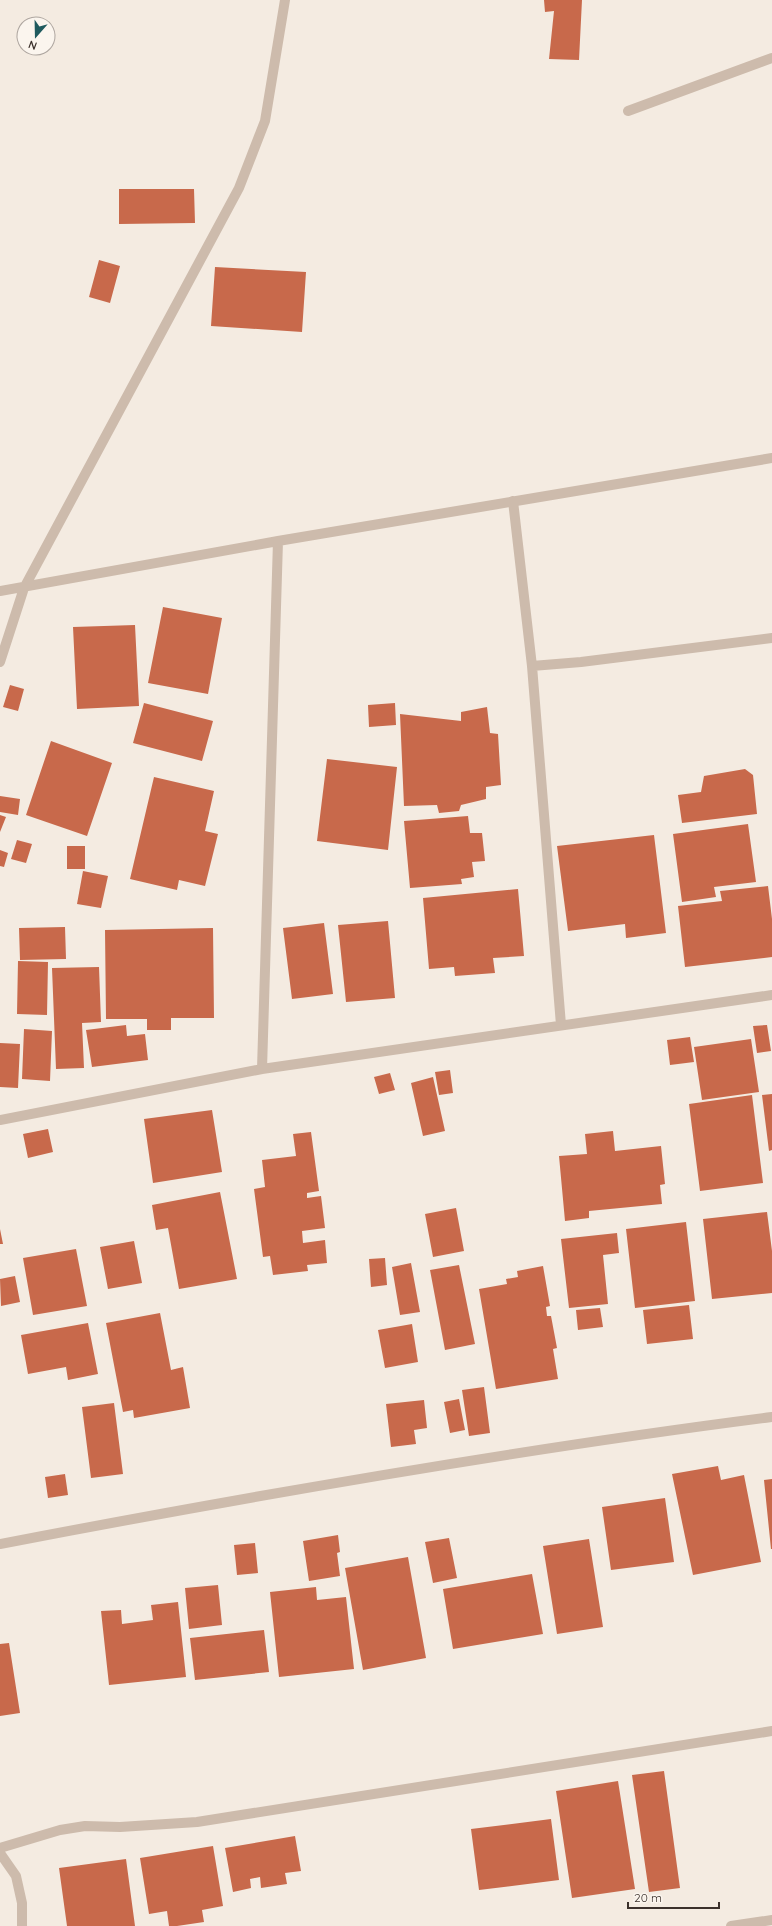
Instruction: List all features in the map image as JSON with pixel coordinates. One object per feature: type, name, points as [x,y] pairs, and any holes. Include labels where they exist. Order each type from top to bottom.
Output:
[{"type":"street","points":[[0,662],[24,588],[239,188],[265,121],[285,0]]},
{"type":"street","points":[[628,111],[772,58]]},
{"type":"street","points":[[0,591],[24,588],[278,541],[772,458]]},
{"type":"street","points":[[513,501],[532,666],[561,1025]]},
{"type":"street","points":[[262,1069],[278,541]]},
{"type":"street","points":[[532,666],[581,662],[772,638]]},
{"type":"street","points":[[0,1120],[262,1069],[772,995]]},
{"type":"street","points":[[0,1544],[179,1509],[594,1441],[772,1417]]},
{"type":"street","points":[[0,1848],[60,1830],[85,1826],[120,1827],[197,1822],[772,1731]]},
{"type":"street","points":[[0,1853],[16,1876],[22,1903],[22,1926]]},
{"type":"street","points":[[731,1926],[772,1920]]},
{"type":"building","points":[[544,0],[582,0],[579,60],[549,59],[554,11],[545,12]]},
{"type":"building","points":[[119,189],[194,189],[195,223],[119,224]]},
{"type":"building","points":[[99,260],[120,266],[110,303],[89,297]]},
{"type":"building","points":[[215,267],[306,272],[302,332],[211,326]]},
{"type":"building","points":[[163,607],[222,618],[208,694],[148,683]]},
{"type":"building","points":[[135,625],[139,706],[77,709],[73,627]]},
{"type":"building","points":[[10,685],[24,689],[18,711],[3,707]]},
{"type":"building","points":[[144,703],[213,721],[202,761],[133,743]]},
{"type":"building","points":[[395,703],[396,725],[369,727],[368,705]]},
{"type":"building","points":[[487,707],[490,733],[498,734],[501,785],[486,787],[486,799],[461,805],[459,811],[439,813],[437,805],[404,806],[400,714],[461,721],[461,712]]},
{"type":"building","points":[[51,741],[112,763],[87,836],[26,815]]},
{"type":"building","points":[[327,759],[397,767],[388,850],[317,841]]},
{"type":"building","points":[[745,769],[753,775],[757,814],[682,823],[678,795],[701,792],[704,776]]},
{"type":"building","points":[[154,777],[214,791],[205,831],[218,834],[205,886],[179,880],[177,890],[130,879]]},
{"type":"building","points":[[0,796],[20,799],[18,815],[0,812]]},
{"type":"building","points":[[0,815],[6,817],[0,832]]},
{"type":"building","points":[[468,816],[470,833],[482,833],[485,861],[472,862],[474,877],[461,879],[462,884],[410,888],[404,821]]},
{"type":"building","points":[[748,824],[756,882],[714,887],[716,897],[682,902],[673,834]]},
{"type":"building","points":[[654,835],[666,933],[626,938],[625,924],[568,931],[557,846]]},
{"type":"building","points":[[17,840],[32,844],[26,863],[11,859]]},
{"type":"building","points":[[67,846],[85,846],[85,869],[67,869]]},
{"type":"building","points":[[0,850],[8,853],[4,867],[0,866]]},
{"type":"building","points":[[83,871],[108,876],[101,908],[77,904]]},
{"type":"building","points":[[768,886],[772,919],[772,957],[685,967],[678,906],[722,901],[720,891]]},
{"type":"building","points":[[518,889],[524,956],[493,958],[495,973],[455,976],[454,967],[429,969],[423,898]]},
{"type":"building","points":[[388,921],[395,998],[346,1002],[338,925]]},
{"type":"building","points":[[324,923],[333,994],[292,999],[283,928]]},
{"type":"building","points":[[65,927],[66,959],[20,960],[19,928]]},
{"type":"building","points":[[213,928],[214,1018],[171,1018],[171,1030],[147,1030],[147,1019],[106,1019],[105,930]]},
{"type":"building","points":[[18,961],[48,962],[47,1015],[17,1014]]},
{"type":"building","points":[[99,967],[101,1022],[82,1023],[84,1068],[56,1069],[52,968]]},
{"type":"building","points":[[126,1025],[127,1036],[145,1034],[148,1060],[92,1067],[86,1030]]},
{"type":"building","points":[[767,1025],[771,1051],[757,1053],[753,1026]]},
{"type":"building","points":[[24,1029],[52,1031],[50,1081],[22,1079]]},
{"type":"building","points":[[690,1037],[694,1062],[670,1065],[667,1040]]},
{"type":"building","points":[[751,1039],[759,1092],[702,1100],[694,1047]]},
{"type":"building","points":[[0,1043],[20,1044],[18,1088],[0,1087]]},
{"type":"building","points":[[450,1070],[453,1093],[439,1095],[435,1072]]},
{"type":"building","points":[[390,1073],[395,1090],[379,1094],[374,1077]]},
{"type":"building","points":[[433,1077],[445,1131],[423,1136],[411,1083]]},
{"type":"building","points":[[772,1094],[772,1150],[769,1151],[762,1095]]},
{"type":"building","points":[[752,1095],[763,1183],[700,1191],[689,1104]]},
{"type":"building","points":[[212,1110],[222,1172],[153,1183],[144,1119]]},
{"type":"building","points":[[48,1129],[53,1152],[28,1158],[23,1134]]},
{"type":"building","points":[[613,1131],[615,1151],[661,1146],[665,1184],[660,1185],[662,1204],[589,1211],[589,1218],[565,1221],[559,1156],[587,1154],[585,1134]]},
{"type":"building","points":[[311,1132],[319,1191],[307,1193],[307,1198],[321,1196],[325,1228],[302,1231],[303,1243],[325,1240],[327,1263],[307,1265],[308,1271],[273,1275],[270,1256],[263,1257],[254,1189],[265,1187],[262,1160],[296,1156],[293,1134]]},
{"type":"building","points":[[220,1192],[237,1279],[179,1289],[168,1228],[156,1230],[152,1205]]},
{"type":"building","points":[[456,1208],[464,1251],[433,1257],[425,1214]]},
{"type":"building","points":[[767,1212],[772,1251],[772,1293],[712,1299],[703,1219]]},
{"type":"building","points":[[686,1222],[695,1301],[635,1308],[626,1229]]},
{"type":"building","points":[[0,1229],[3,1244],[0,1244]]},
{"type":"building","points":[[617,1233],[619,1253],[603,1255],[608,1304],[569,1308],[561,1239]]},
{"type":"building","points":[[134,1241],[142,1283],[108,1289],[100,1247]]},
{"type":"building","points":[[76,1249],[87,1306],[33,1315],[23,1258]]},
{"type":"building","points":[[385,1258],[387,1285],[371,1287],[369,1259]]},
{"type":"building","points":[[411,1263],[420,1312],[400,1315],[392,1267]]},
{"type":"building","points":[[459,1265],[475,1344],[445,1350],[430,1270]]},
{"type":"building","points":[[543,1266],[550,1306],[546,1307],[547,1316],[551,1316],[557,1348],[553,1349],[558,1379],[496,1389],[479,1289],[507,1284],[506,1279],[518,1277],[517,1271]]},
{"type":"building","points":[[15,1276],[20,1302],[1,1306],[0,1279]]},
{"type":"building","points":[[689,1305],[693,1339],[647,1344],[643,1310]]},
{"type":"building","points":[[600,1308],[603,1327],[578,1330],[576,1310]]},
{"type":"building","points":[[160,1313],[171,1370],[183,1367],[190,1408],[134,1418],[133,1410],[123,1412],[106,1323]]},
{"type":"building","points":[[88,1323],[98,1374],[68,1380],[66,1367],[28,1374],[21,1335]]},
{"type":"building","points":[[412,1324],[418,1362],[385,1368],[378,1330]]},
{"type":"building","points":[[484,1387],[490,1433],[469,1436],[462,1390]]},
{"type":"building","points":[[459,1399],[465,1430],[450,1433],[444,1402]]},
{"type":"building","points":[[424,1400],[427,1428],[414,1430],[416,1444],[391,1447],[386,1404]]},
{"type":"building","points":[[114,1403],[123,1474],[91,1478],[82,1407]]},
{"type":"building","points":[[718,1466],[721,1480],[744,1475],[761,1562],[693,1575],[672,1474]]},
{"type":"building","points":[[65,1474],[68,1495],[48,1498],[45,1477]]},
{"type":"building","points":[[772,1479],[772,1549],[771,1549],[764,1480]]},
{"type":"building","points":[[665,1498],[674,1562],[611,1570],[602,1507]]},
{"type":"building","points":[[338,1535],[340,1552],[337,1553],[340,1576],[309,1581],[303,1541]]},
{"type":"building","points":[[449,1538],[457,1578],[433,1583],[425,1542]]},
{"type":"building","points":[[589,1539],[603,1627],[557,1634],[543,1546]]},
{"type":"building","points":[[255,1543],[258,1573],[237,1575],[234,1545]]},
{"type":"building","points":[[408,1557],[426,1658],[363,1670],[345,1568]]},
{"type":"building","points":[[532,1574],[543,1634],[453,1649],[443,1589]]},
{"type":"building","points":[[218,1585],[222,1625],[189,1629],[185,1588]]},
{"type":"building","points":[[316,1587],[317,1600],[346,1597],[354,1669],[279,1677],[270,1592]]},
{"type":"building","points":[[178,1602],[186,1677],[109,1685],[101,1611],[121,1610],[122,1624],[153,1620],[151,1605]]},
{"type":"building","points":[[264,1630],[269,1672],[195,1680],[190,1638]]},
{"type":"building","points":[[9,1643],[20,1713],[0,1716],[0,1644]]},
{"type":"building","points":[[664,1771],[680,1888],[649,1892],[632,1775]]},
{"type":"building","points":[[618,1781],[635,1889],[572,1898],[556,1791]]},
{"type":"building","points":[[551,1819],[559,1880],[479,1890],[471,1829]]},
{"type":"building","points":[[295,1836],[301,1871],[285,1873],[287,1884],[261,1888],[260,1877],[250,1879],[251,1888],[233,1892],[225,1848]]},
{"type":"building","points":[[213,1846],[223,1906],[202,1910],[204,1922],[177,1926],[169,1926],[167,1911],[149,1914],[140,1858]]},
{"type":"building","points":[[126,1859],[135,1926],[67,1926],[59,1868]]}]
